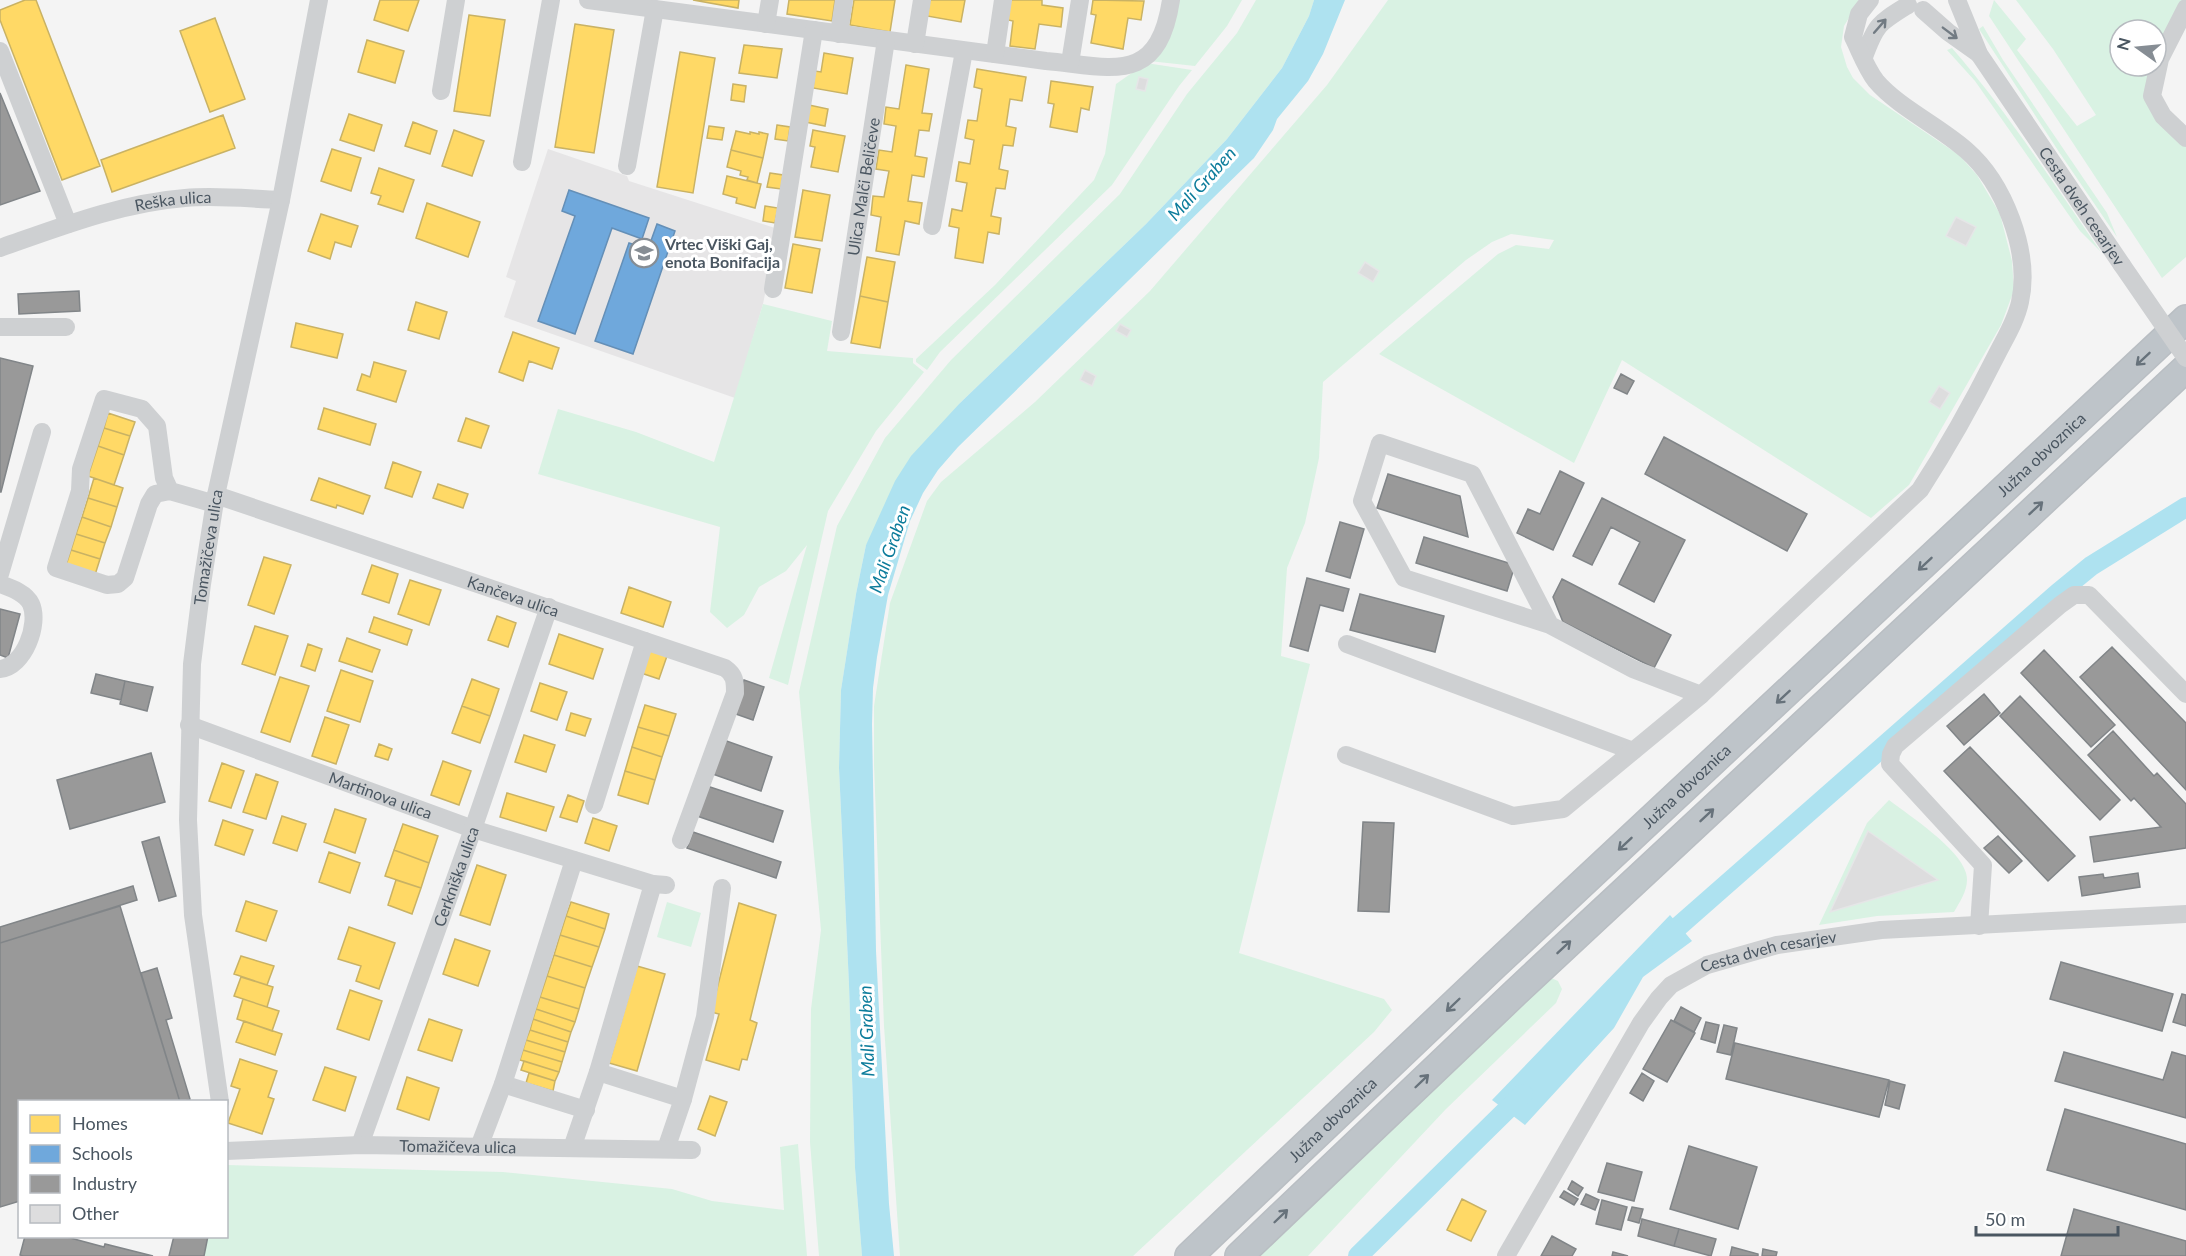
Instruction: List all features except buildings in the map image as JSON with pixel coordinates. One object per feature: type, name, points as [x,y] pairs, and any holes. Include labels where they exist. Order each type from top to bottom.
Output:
[{"type":"highway","name":"Južna obvoznica","points":[[1189,1256],[1495,965],[2186,319]]},
{"type":"highway","points":[[1239,1256],[1515,993],[2186,368]]},
{"type":"street","name":"Tomažičeva ulica","points":[[219,1100],[193,915],[188,820],[192,664],[216,500],[282,200],[319,0]]},
{"type":"street","points":[[441,91],[456,0]]},
{"type":"street","points":[[522,162],[551,0]]},
{"type":"street","points":[[588,0],[654,9],[679,6],[766,24],[1111,68],[1132,65],[1140,61],[1156,46],[1164,34],[1171,0]]},
{"type":"street","points":[[766,24],[770,0]]},
{"type":"street","points":[[839,34],[844,0]]},
{"type":"street","points":[[915,44],[922,0]]},
{"type":"street","points":[[995,54],[1003,0]]},
{"type":"street","points":[[1070,63],[1080,0]]},
{"type":"street","points":[[1346,755],[1513,816],[1563,809],[1701,695],[1920,490],[1984,381],[2016,316],[2020,301],[2023,265],[2019,245],[2002,200],[1987,173],[1966,150],[1883,88],[1871,74],[1852,37],[1859,14],[1870,0]]},
{"type":"street","points":[[1864,57],[1872,36],[1881,22],[1911,5],[1937,8],[1949,0]]},
{"type":"street","name":"Cesta dveh cesarjev","points":[[1956,0],[1979,54],[2186,358]]},
{"type":"street","name":"Cesta dveh cesarjev","points":[[1911,5],[1979,54]]},
{"type":"street","points":[[2186,8],[2160,59],[2152,96],[2163,116],[2186,138]]},
{"type":"street","points":[[627,166],[654,9]]},
{"type":"street","points":[[773,288],[814,30]]},
{"type":"street","name":"Ulica Malči Beličeve","points":[[841,332],[886,40]]},
{"type":"street","points":[[0,51],[68,224]]},
{"type":"street","points":[[932,226],[964,51]]},
{"type":"street","name":"Reška ulica","points":[[0,248],[68,224],[131,206],[186,197],[282,200]]},
{"type":"street","points":[[0,327],[66,327]]},
{"type":"street","points":[[104,399],[142,409],[157,426],[164,478],[170,491],[155,494],[149,504],[125,578],[118,584],[107,585],[56,568],[80,491],[81,469],[104,399]]},
{"type":"street","points":[[0,574],[42,432]]},
{"type":"street","points":[[1550,625],[1472,474],[1380,443],[1362,501],[1404,578],[1550,625],[1633,669],[1701,695]]},
{"type":"street","name":"Kančeva ulica","points":[[170,491],[216,500],[549,607],[725,668],[733,674],[735,693],[681,840]]},
{"type":"street","points":[[0,584],[16,590],[31,602],[34,621],[23,654],[8,668],[0,669]]},
{"type":"street","points":[[1979,926],[1983,865],[1890,764],[1895,746],[2074,595],[2089,595],[2186,694]]},
{"type":"street","name":"Cerkniška ulica","points":[[360,1145],[473,829],[549,607]]},
{"type":"street","points":[[594,805],[645,641]]},
{"type":"street","points":[[1347,644],[1633,751]]},
{"type":"street","name":"Martinova ulica","points":[[189,724],[473,829],[660,885],[572,1148]]},
{"type":"street","points":[[479,1148],[503,1084],[574,860]]},
{"type":"street","points":[[666,1149],[683,1099],[705,1017],[722,888]]},
{"type":"street","name":"Cesta dveh cesarjev","points":[[1506,1256],[1641,1023],[1671,985],[1707,965],[1777,945],[1881,930],[2186,914]]},
{"type":"street","points":[[598,1072],[683,1099]]},
{"type":"street","points":[[503,1084],[586,1110]]},
{"type":"street","name":"Tomažičeva ulica","points":[[228,1151],[360,1145],[692,1150]]},
{"type":"shaded area","name":"Vrtec Viški Gaj, enota Bonifacija","points":[[548,149],[627,176],[629,181],[778,229],[763,304],[735,398],[504,317],[516,281],[506,277]]},
{"type":"green space","points":[[1176,0],[1242,0],[1227,26],[1195,66],[1149,61]]},
{"type":"green space","points":[[1256,0],[1314,0],[1309,16],[1282,68],[1227,139],[1146,224],[960,403],[866,545],[841,690],[839,768],[855,1168],[862,1256],[819,1256],[810,1142],[811,1009],[821,930],[799,692],[837,526],[885,438],[951,360],[1120,194],[1187,94],[1237,33]]},
{"type":"green space","points":[[1388,0],[1858,0],[1844,26],[1841,47],[1853,78],[1870,95],[1959,155],[1977,175],[2000,214],[2012,261],[2014,290],[2001,325],[1909,485],[1871,518],[1622,360],[1574,463],[1379,354],[1498,254],[1516,245],[1549,249],[1554,240],[1511,234],[1492,242],[1466,260],[1323,382],[1319,458],[1305,523],[1287,568],[1281,656],[1310,664],[1239,953],[1384,999],[1392,1010],[1374,1032],[1133,1256],[900,1256],[884,1026],[874,765],[874,706],[890,603],[927,501],[941,482],[1035,402],[1150,291],[1327,85]]},
{"type":"green space","points":[[1994,0],[2026,39],[2017,50],[2077,126],[2096,115],[2053,49],[2016,0],[2186,0],[2168,38],[2168,18],[2108,18],[2108,78],[2152,78],[2149,89],[2186,143],[2186,257],[2162,278],[1989,16]]},
{"type":"green space","points":[[1983,26],[2003,60],[2107,213],[2117,237],[1979,29]]},
{"type":"green space","points":[[1952,48],[2011,122],[2101,252],[2080,231],[1975,81],[1947,50]]},
{"type":"green space","points":[[1146,63],[1192,70],[1112,185],[940,352],[927,370],[916,362],[916,359],[995,285],[1094,180],[1105,154],[1116,84]]},
{"type":"green space","points":[[763,304],[832,321],[827,351],[913,358],[913,363],[924,372],[876,431],[828,511],[788,685],[769,678],[807,545],[786,571],[759,587],[744,615],[727,628],[710,612],[720,527],[538,474],[558,409],[636,432],[714,462]]},
{"type":"green space","points":[[1889,800],[1933,833],[1962,863],[1967,883],[1954,912],[1877,916],[1819,925],[1867,823]]},
{"type":"green space","points":[[667,902],[701,913],[691,947],[657,937]]},
{"type":"green space","points":[[1547,976],[1558,981],[1562,989],[1556,1003],[1446,1109],[1308,1256],[1255,1256]]},
{"type":"green space","points":[[798,1144],[807,1256],[204,1256],[208,1238],[228,1238],[228,1165],[503,1172],[672,1189],[712,1201],[784,1210],[780,1147]]},
{"type":"water","name":"Mali Graben","points":[[1314,0],[1345,0],[1323,54],[1308,81],[1277,119],[1273,130],[1254,158],[958,447],[938,470],[923,493],[910,521],[888,595],[873,688],[872,724],[876,951],[889,1204],[894,1256],[862,1256],[855,1168],[839,768],[841,690],[866,545],[895,481],[911,456],[960,403],[1146,224],[1227,139],[1282,68],[1309,16]]},
{"type":"water","points":[[1670,915],[1692,941],[1643,977],[1614,1028],[1525,1125],[1492,1100]]},
{"type":"waterway","points":[[1662,945],[1679,926],[2058,593],[2091,566],[2186,507]]},
{"type":"waterway","points":[[1358,1256],[1523,1094]]},
{"type":"place","name":"Vrtec Viški Gaj, enota Bonifacija","points":[[644,253]]}]
